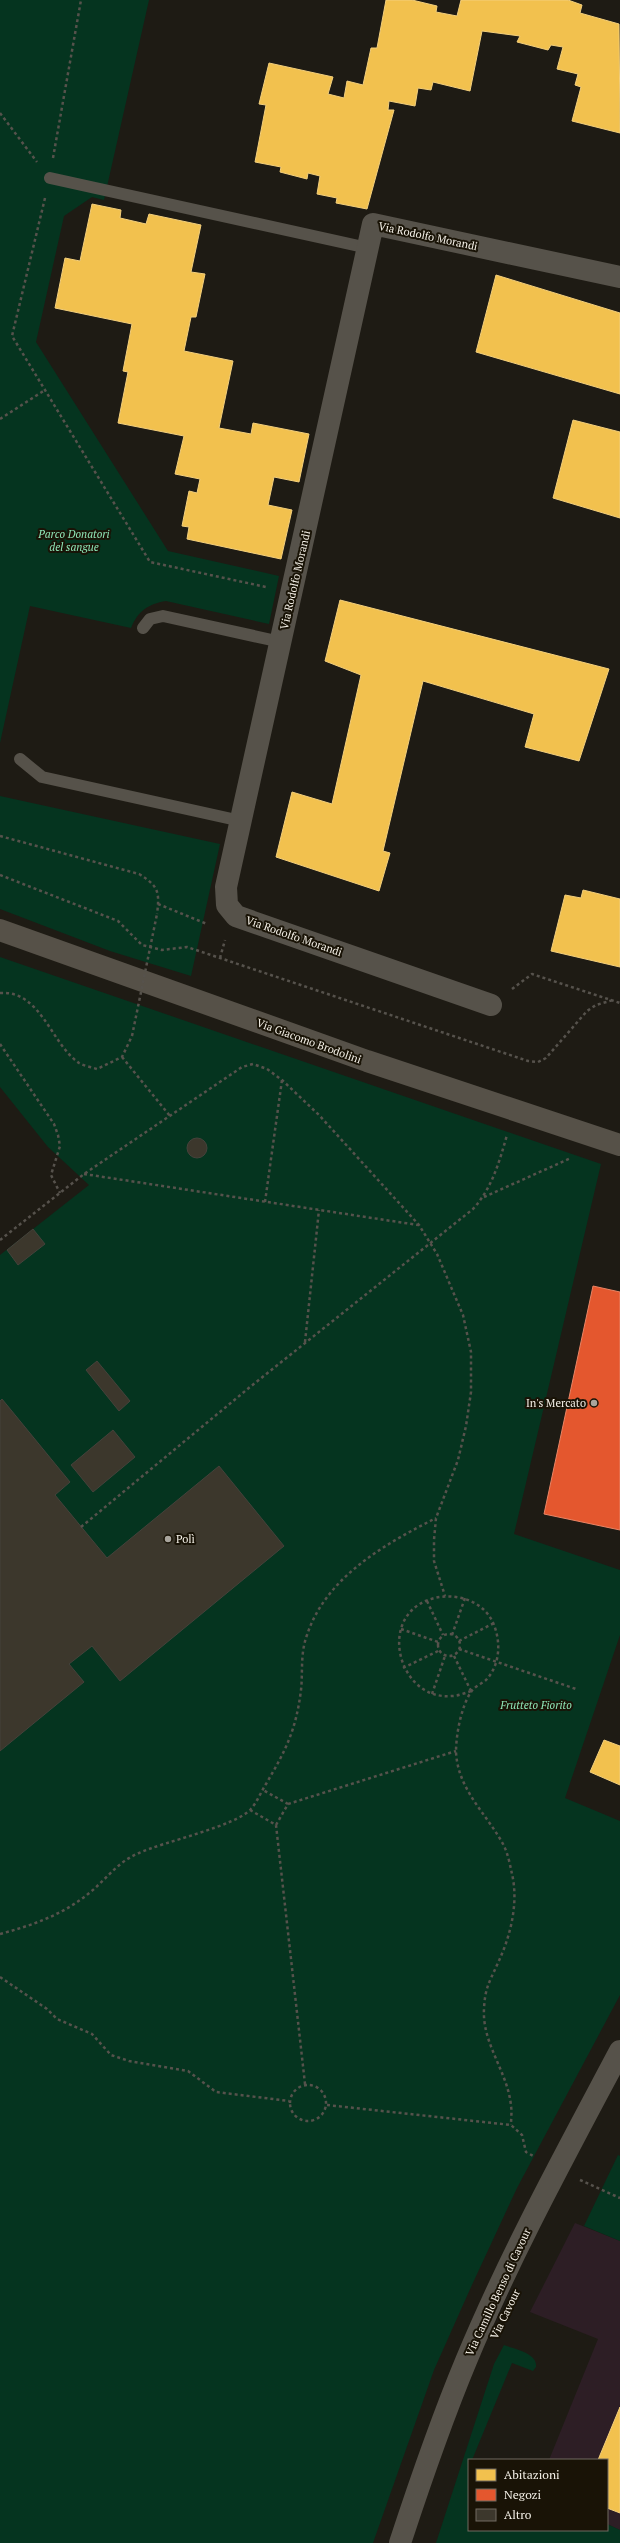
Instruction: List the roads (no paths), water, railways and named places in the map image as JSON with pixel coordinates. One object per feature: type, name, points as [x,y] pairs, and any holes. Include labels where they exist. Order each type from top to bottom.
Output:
[{"type":"street","name":"Via Rodolfo Morandi","points":[[491,1005],[236,916],[227,906],[226,887],[373,224],[620,277]]},
{"type":"street","name":"Via Giacomo Brodolini","points":[[0,930],[367,1061],[620,1145]]},
{"type":"street","name":"Via Camillo Benso di Cavour","points":[[400,2543],[441,2425],[484,2320],[558,2169],[620,2050]]},
{"type":"lane","points":[[50,178],[368,248]]},
{"type":"lane","points":[[142,628],[150,619],[163,616],[281,642]]},
{"type":"lane","points":[[20,759],[42,778],[241,821]]},
{"type":"place","name":"In's Mercato","points":[[594,1403]]},
{"type":"place","name":"Polì","points":[[168,1539]]},
{"type":"park label","name":"Parco Donatori del sangue","points":[[74,540]]},
{"type":"park label","name":"Frutteto Fiorito","points":[[536,1705]]}]
